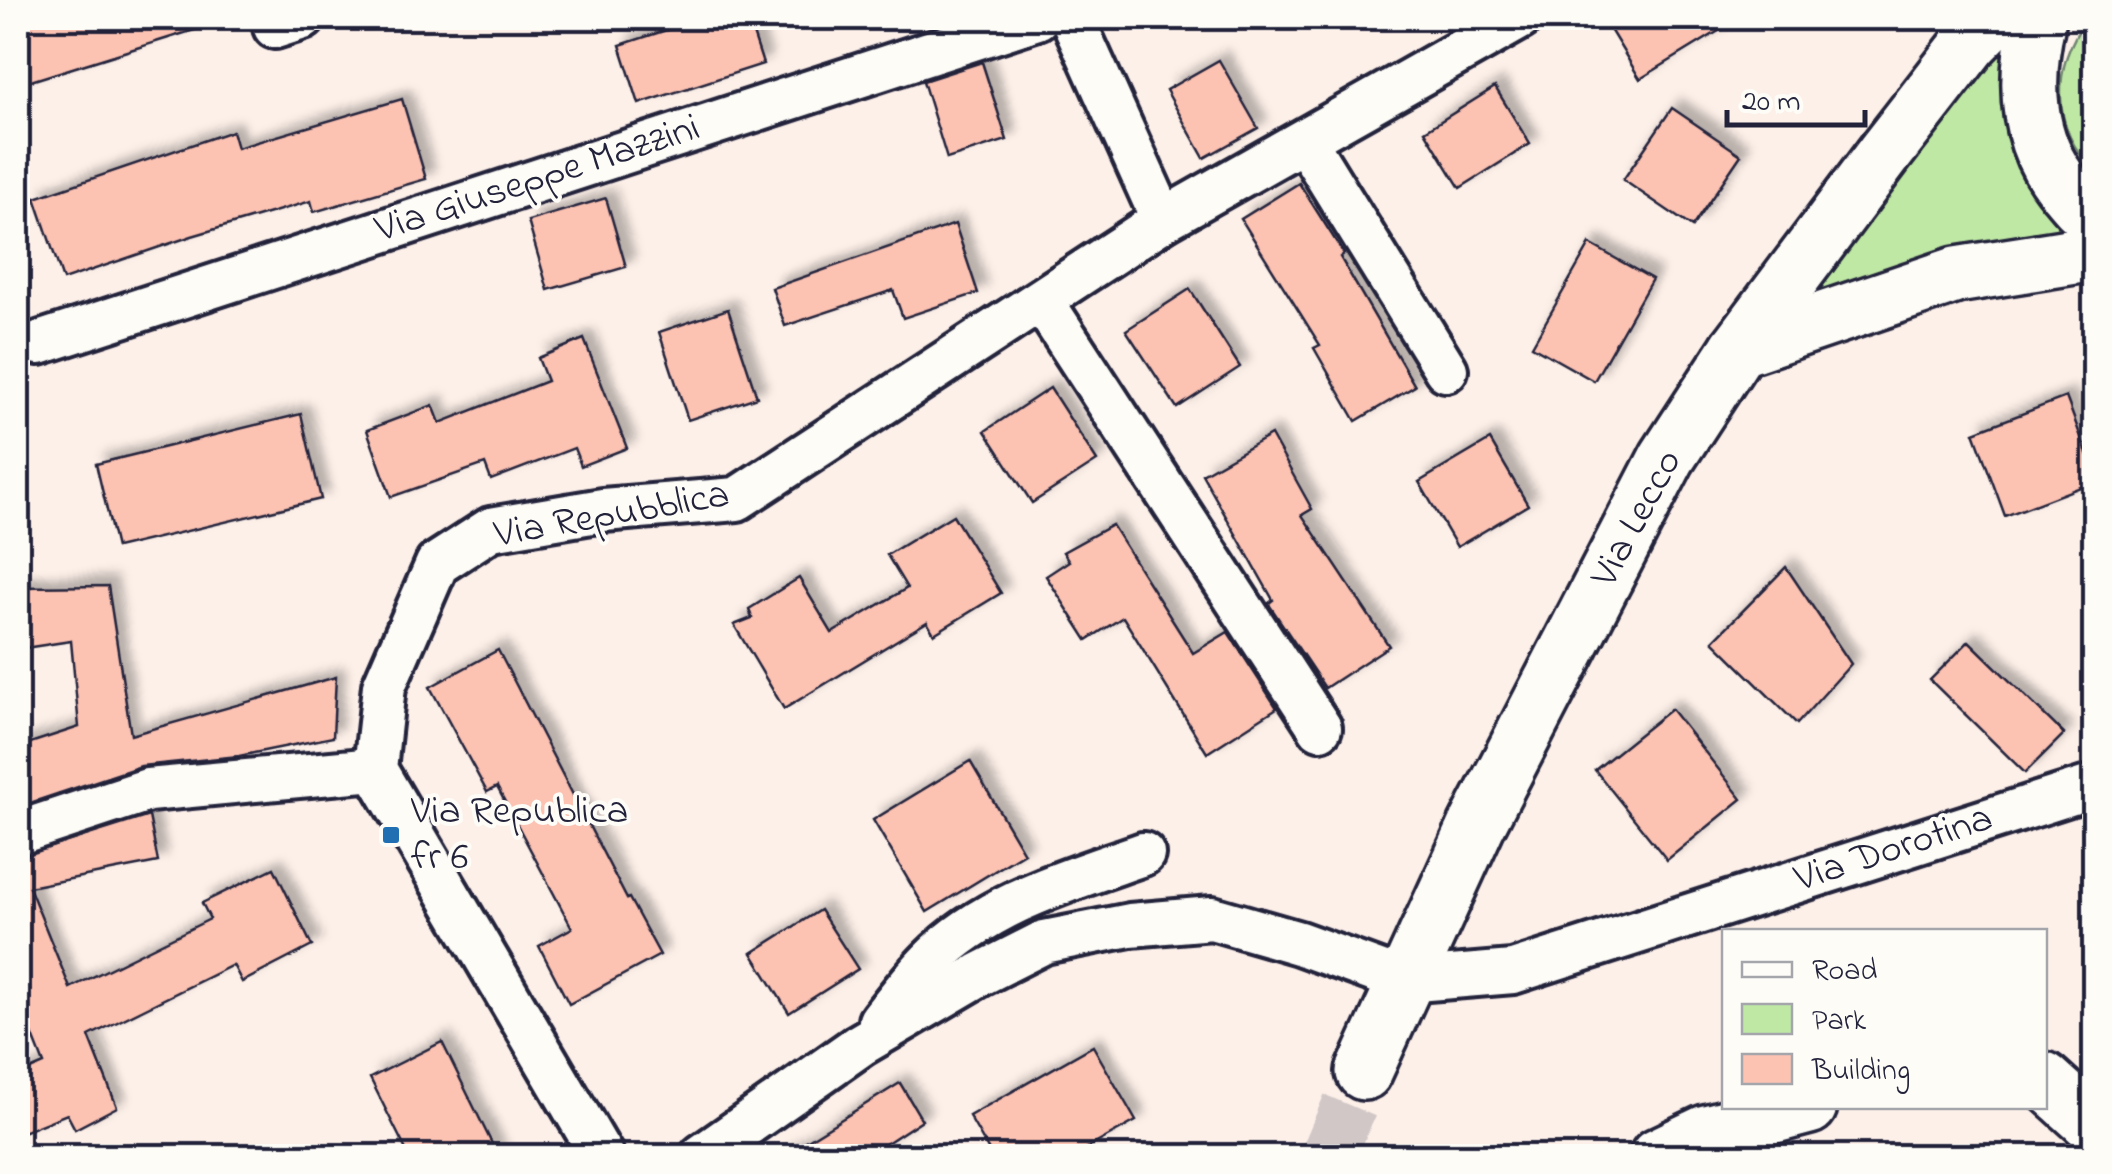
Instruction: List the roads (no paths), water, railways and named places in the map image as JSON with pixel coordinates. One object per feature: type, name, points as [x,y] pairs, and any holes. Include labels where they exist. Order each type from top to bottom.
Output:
[{"type":"main road","points":[[2038,18],[2029,81],[2034,134],[2055,177],[2094,217]]},
{"type":"main road","name":"Via Lecco","points":[[1364,1072],[1477,825],[1668,458],[1738,349],[1979,26]]},
{"type":"main road","points":[[1738,349],[1956,274],[2094,252]]},
{"type":"main road","points":[[2047,1065],[2094,1075]]},
{"type":"main road","points":[[2047,1083],[2094,1126]]},
{"type":"main road","points":[[1658,1156],[1706,1134],[1798,1109]]},
{"type":"street","name":"Via Giuseppe Mazzini","points":[[39,343],[1037,18]]},
{"type":"street","points":[[1072,18],[1162,220]]},
{"type":"street","name":"Via Repubblica","points":[[375,769],[384,686],[437,564],[492,529],[603,510],[738,499],[1162,220],[1520,18]]},
{"type":"street","points":[[1306,141],[1446,370]]},
{"type":"street","points":[[1042,301],[1320,728]]},
{"type":"street","points":[[18,833],[148,790],[375,769],[602,1156]]},
{"type":"street","name":"Via Dorotina","points":[[1402,982],[1513,972],[2094,786]]},
{"type":"street","points":[[860,1045],[931,960],[980,922],[1033,892],[1144,854]]},
{"type":"street","points":[[702,1156],[860,1045],[1044,942],[1130,925],[1212,918],[1300,944],[1402,982]]},
{"type":"tunnel","points":[[1328,1156],[1364,1072]]},
{"type":"place","name":"Via Republica fr 6","points":[[391,835]]}]
